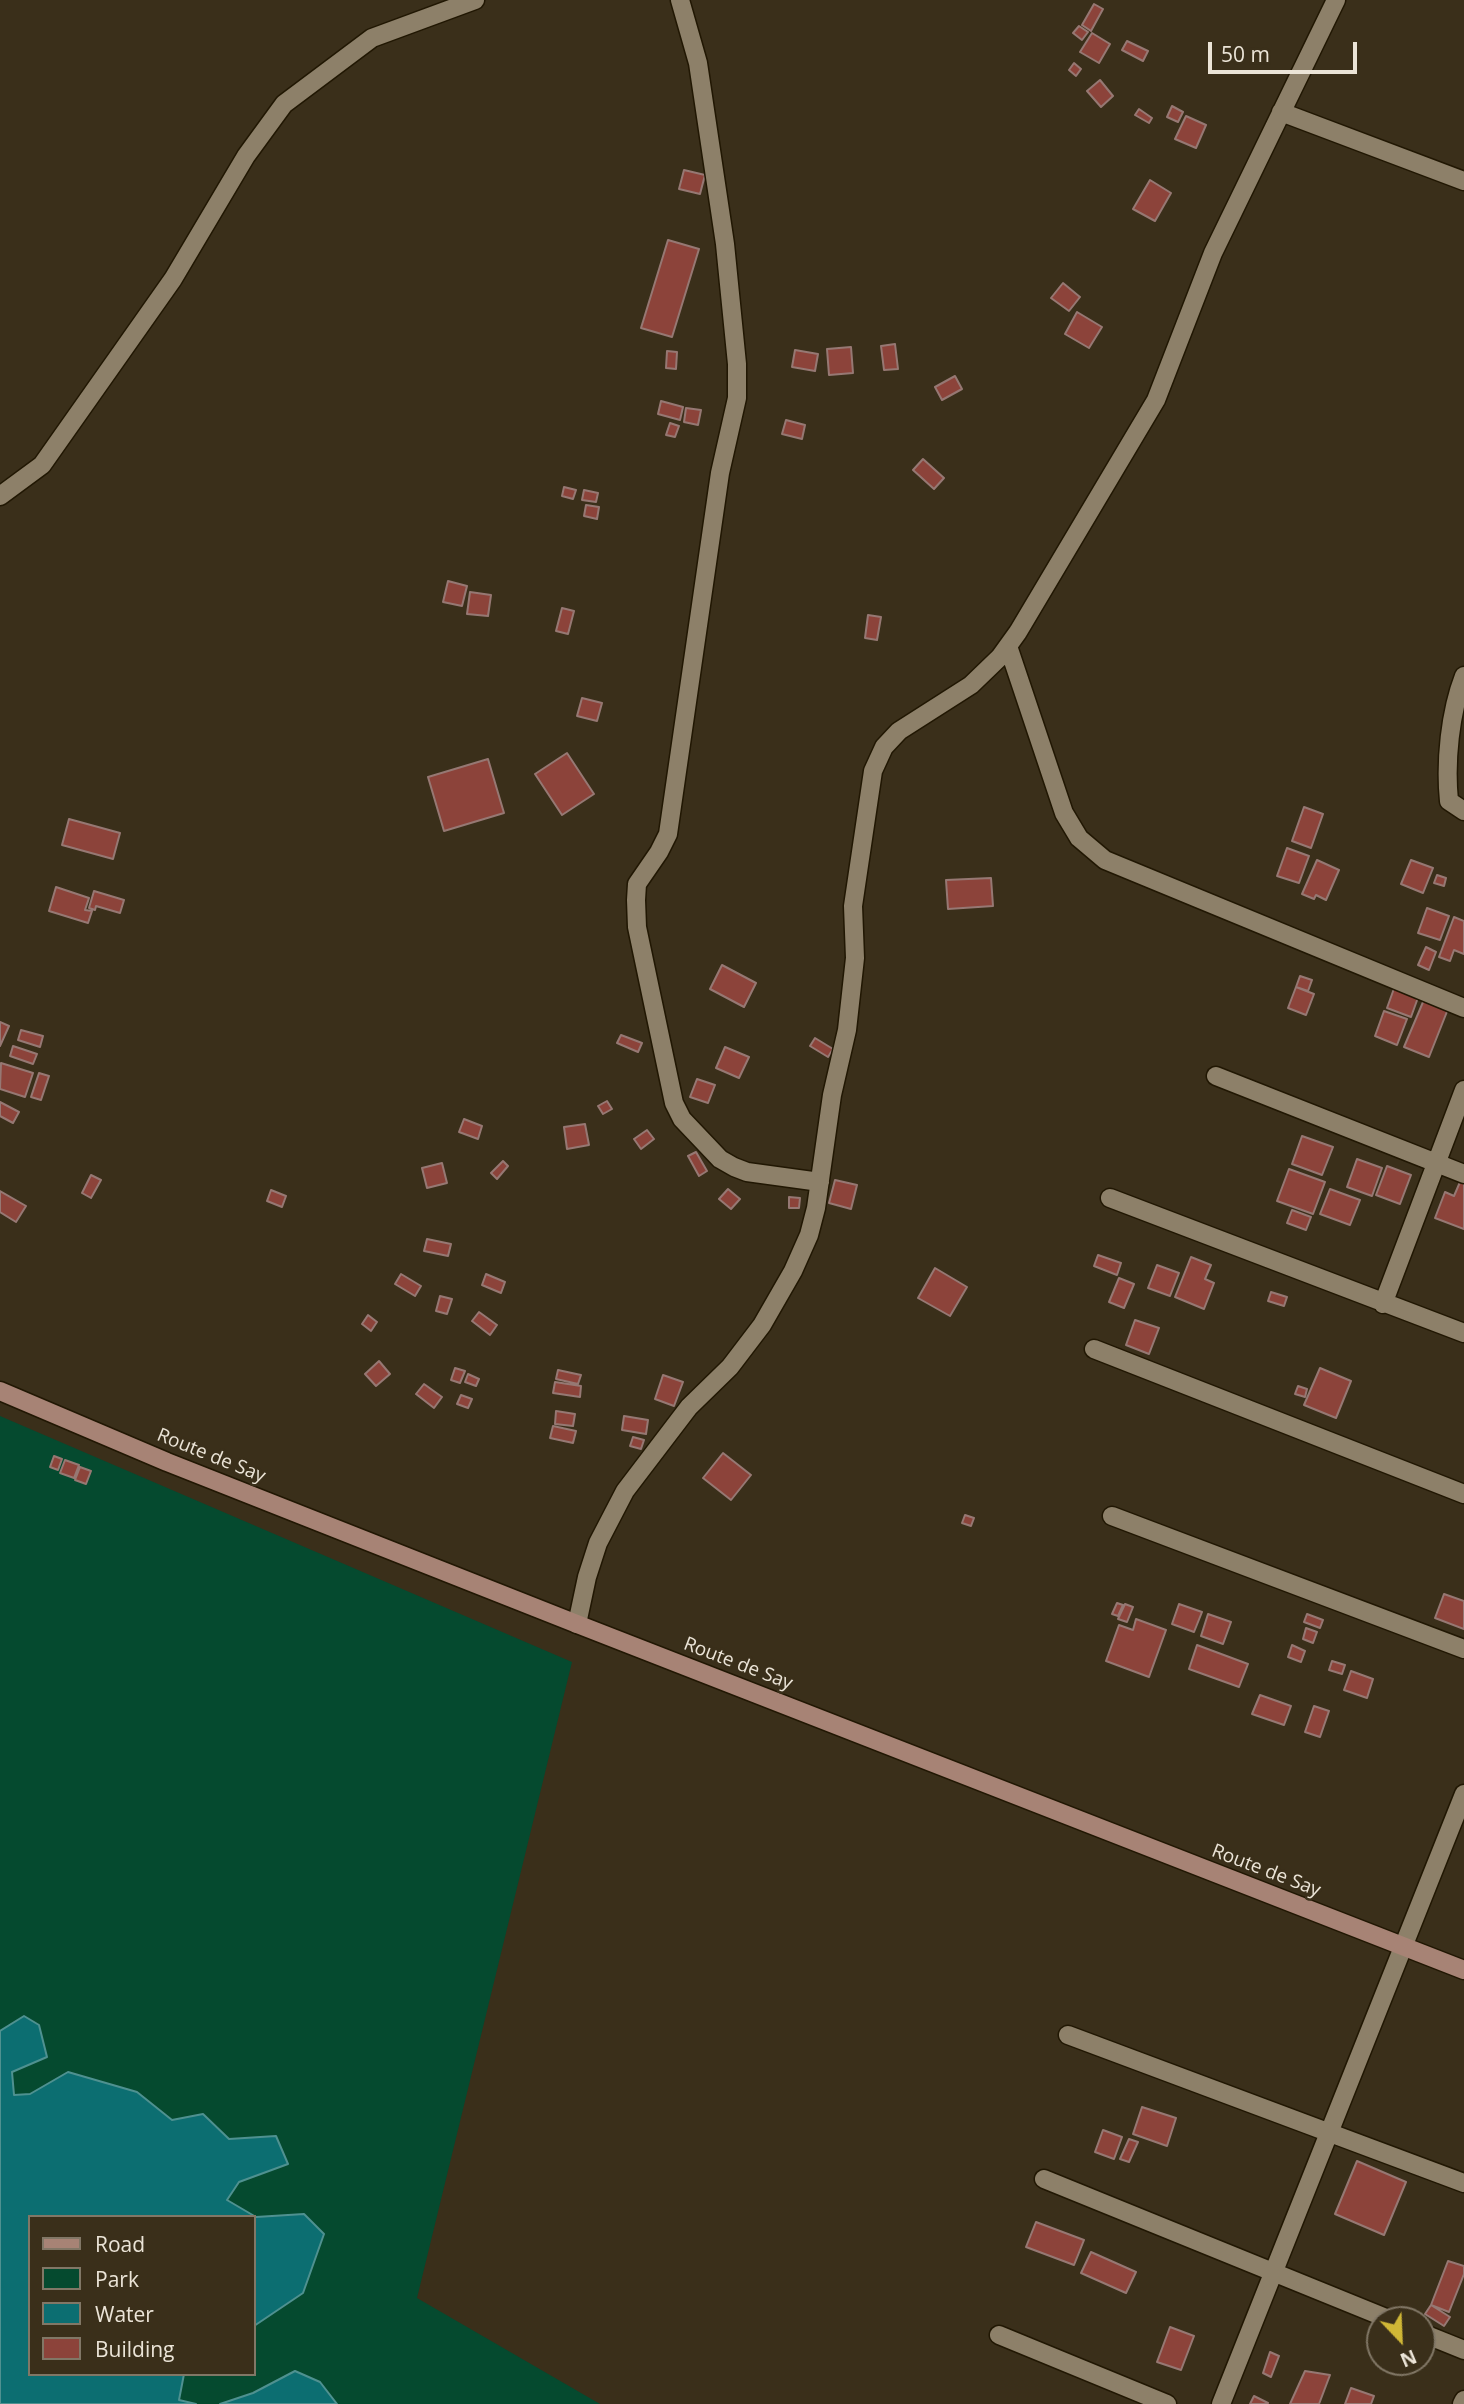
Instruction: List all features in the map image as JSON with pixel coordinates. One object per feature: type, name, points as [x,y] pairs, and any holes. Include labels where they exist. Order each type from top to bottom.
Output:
[{"type":"main road","name":"Route de Say","points":[[0,1391],[167,1462],[577,1624],[1464,1969]]},
{"type":"street","points":[[0,496],[42,465],[173,279],[246,156],[284,104],[372,38],[475,0]]},
{"type":"street","points":[[680,0],[698,63],[725,244],[737,364],[737,398],[720,473],[668,834],[637,884],[637,927],[674,1103],[682,1119],[720,1159],[734,1167],[747,1172],[820,1182]]},
{"type":"street","points":[[577,1624],[587,1577],[598,1543],[625,1490],[689,1407],[730,1367],[762,1325],[793,1271],[809,1235],[820,1182],[831,1096],[847,1030],[855,958],[853,906],[873,771],[884,747],[899,731],[971,685],[1008,646],[1156,400],[1213,253],[1336,0]]},
{"type":"street","points":[[1281,111],[1464,181]]},
{"type":"street","points":[[1008,646],[1064,813],[1079,838],[1105,860],[1464,1008]]},
{"type":"street","points":[[1464,676],[1457,693],[1446,774],[1449,800],[1464,811]]},
{"type":"street","points":[[1216,1076],[1464,1174]]},
{"type":"street","points":[[1383,1304],[1464,1090]]},
{"type":"street","points":[[1110,1198],[1464,1333]]},
{"type":"street","points":[[1094,1349],[1464,1494]]},
{"type":"street","points":[[1112,1516],[1464,1649]]},
{"type":"street","points":[[1221,2404],[1464,1794]]},
{"type":"street","points":[[1068,2035],[1464,2183]]},
{"type":"street","points":[[1044,2179],[1366,2310]]},
{"type":"street","points":[[999,2336],[1167,2404]]},
{"type":"street","points":[[1436,2339],[1464,2350]]},
{"type":"green space","points":[[0,1416],[572,1662],[417,2298],[600,2404],[0,2404]]},
{"type":"water","points":[[24,2016],[39,2025],[47,2057],[12,2072],[14,2095],[30,2094],[68,2072],[137,2092],[172,2120],[203,2114],[229,2139],[276,2136],[288,2164],[239,2182],[227,2200],[253,2215],[28,2215],[28,2376],[184,2376],[179,2400],[196,2404],[0,2404],[0,2031]]},
{"type":"water","points":[[304,2214],[324,2234],[303,2293],[256,2325],[256,2217]]},
{"type":"water","points":[[295,2371],[320,2382],[337,2404],[220,2404],[253,2393]]},
{"type":"building","points":[[1094,4],[1103,9],[1091,31],[1082,25]]},
{"type":"building","points":[[1079,26],[1088,32],[1082,40],[1073,33]]},
{"type":"building","points":[[1092,33],[1110,44],[1099,63],[1080,52]]},
{"type":"building","points":[[1127,41],[1148,51],[1143,61],[1122,50]]},
{"type":"building","points":[[1074,63],[1081,69],[1076,76],[1069,70]]},
{"type":"building","points":[[1100,80],[1113,96],[1101,107],[1087,91]]},
{"type":"building","points":[[1172,106],[1183,112],[1178,122],[1167,117]]},
{"type":"building","points":[[1139,109],[1152,118],[1149,123],[1135,115]]},
{"type":"building","points":[[1186,116],[1206,125],[1196,148],[1175,139]]},
{"type":"building","points":[[684,170],[705,175],[700,194],[679,189]]},
{"type":"building","points":[[1150,180],[1171,193],[1155,221],[1133,209]]},
{"type":"building","points":[[668,240],[699,249],[672,337],[641,328]]},
{"type":"building","points":[[1063,283],[1080,297],[1069,311],[1051,298]]},
{"type":"building","points":[[1077,312],[1102,327],[1089,348],[1065,334]]},
{"type":"building","points":[[895,344],[898,369],[884,370],[881,346]]},
{"type":"building","points":[[851,347],[853,373],[829,375],[827,349]]},
{"type":"building","points":[[795,350],[818,354],[815,371],[792,367]]},
{"type":"building","points":[[667,351],[677,352],[676,369],[666,368]]},
{"type":"building","points":[[955,376],[962,389],[942,400],[935,387]]},
{"type":"building","points":[[661,401],[683,407],[680,420],[658,414]]},
{"type":"building","points":[[686,408],[701,410],[698,425],[684,422]]},
{"type":"building","points":[[786,420],[805,425],[802,439],[782,434]]},
{"type":"building","points":[[670,423],[679,426],[675,437],[666,435]]},
{"type":"building","points":[[923,459],[944,478],[934,489],[913,470]]},
{"type":"building","points":[[564,487],[576,490],[573,499],[562,496]]},
{"type":"building","points":[[584,490],[598,493],[596,502],[582,500]]},
{"type":"building","points":[[586,505],[599,507],[597,519],[584,516]]},
{"type":"building","points":[[448,581],[467,586],[462,606],[443,602]]},
{"type":"building","points":[[470,592],[491,595],[488,616],[467,614]]},
{"type":"building","points":[[562,608],[574,611],[568,634],[556,631]]},
{"type":"building","points":[[868,615],[881,617],[877,640],[865,638]]},
{"type":"building","points":[[582,698],[602,703],[597,721],[577,716]]},
{"type":"building","points":[[567,753],[594,794],[562,815],[535,774]]},
{"type":"building","points":[[488,759],[504,813],[444,831],[428,777]]},
{"type":"building","points":[[1304,807],[1323,814],[1311,848],[1292,841]]},
{"type":"building","points":[[69,819],[120,833],[113,859],[62,845]]},
{"type":"building","points":[[1287,848],[1309,856],[1299,883],[1277,876]]},
{"type":"building","points":[[1317,860],[1339,870],[1326,900],[1316,895],[1314,899],[1302,894]]},
{"type":"building","points":[[1411,860],[1433,868],[1423,893],[1401,884]]},
{"type":"building","points":[[1437,875],[1446,878],[1444,886],[1434,883]]},
{"type":"building","points":[[991,878],[993,906],[948,909],[946,880]]},
{"type":"building","points":[[56,887],[89,898],[85,910],[92,911],[88,923],[49,911]]},
{"type":"building","points":[[94,891],[124,900],[120,913],[96,906],[95,910],[89,908]]},
{"type":"building","points":[[1427,908],[1449,916],[1440,940],[1418,933]]},
{"type":"building","points":[[1454,917],[1464,921],[1464,954],[1454,950],[1450,961],[1439,957]]},
{"type":"building","points":[[1426,947],[1436,952],[1429,970],[1418,965]]},
{"type":"building","points":[[722,965],[756,983],[744,1007],[710,989]]},
{"type":"building","points":[[1300,976],[1312,980],[1308,991],[1296,987]]},
{"type":"building","points":[[1396,983],[1420,992],[1411,1017],[1387,1008]]},
{"type":"building","points":[[1296,987],[1314,994],[1306,1015],[1288,1008]]},
{"type":"building","points":[[1426,995],[1450,1004],[1429,1057],[1404,1047]]},
{"type":"building","points":[[1384,1011],[1407,1019],[1397,1045],[1375,1036]]},
{"type":"building","points":[[0,1022],[9,1026],[0,1046]]},
{"type":"building","points":[[21,1030],[43,1036],[40,1047],[18,1040]]},
{"type":"building","points":[[621,1035],[642,1043],[638,1052],[617,1043]]},
{"type":"building","points":[[815,1038],[833,1049],[828,1057],[810,1046]]},
{"type":"building","points":[[13,1046],[37,1054],[33,1064],[10,1056]]},
{"type":"building","points":[[725,1047],[749,1057],[739,1078],[716,1068]]},
{"type":"building","points":[[1,1063],[33,1073],[25,1097],[0,1089]]},
{"type":"building","points":[[39,1073],[49,1076],[41,1100],[31,1097]]},
{"type":"building","points":[[697,1079],[715,1085],[708,1103],[690,1097]]},
{"type":"building","points":[[607,1101],[612,1109],[603,1114],[598,1106]]},
{"type":"building","points":[[0,1102],[19,1112],[13,1123],[0,1116]]},
{"type":"building","points":[[464,1119],[482,1126],[478,1139],[459,1132]]},
{"type":"building","points":[[585,1124],[589,1145],[567,1149],[564,1127]]},
{"type":"building","points":[[647,1130],[654,1139],[641,1149],[634,1139]]},
{"type":"building","points":[[1302,1136],[1333,1147],[1322,1175],[1292,1164]]},
{"type":"building","points":[[696,1152],[707,1171],[699,1176],[688,1156]]},
{"type":"building","points":[[1357,1159],[1382,1168],[1372,1196],[1347,1187]]},
{"type":"building","points":[[503,1161],[508,1166],[497,1179],[491,1173]]},
{"type":"building","points":[[442,1163],[447,1183],[427,1188],[422,1168]]},
{"type":"building","points":[[1387,1166],[1411,1175],[1400,1204],[1376,1195]]},
{"type":"building","points":[[1289,1169],[1325,1182],[1313,1214],[1277,1201]]},
{"type":"building","points":[[91,1175],[101,1180],[91,1198],[82,1193]]},
{"type":"building","points":[[835,1180],[857,1185],[851,1209],[829,1203]]},
{"type":"building","points":[[1460,1182],[1464,1183],[1464,1229],[1435,1218],[1445,1192],[1454,1196]]},
{"type":"building","points":[[728,1189],[740,1199],[731,1209],[719,1199]]},
{"type":"building","points":[[1330,1189],[1360,1200],[1350,1225],[1320,1214]]},
{"type":"building","points":[[271,1190],[286,1196],[282,1207],[267,1201]]},
{"type":"building","points":[[0,1191],[26,1206],[16,1222],[0,1212]]},
{"type":"building","points":[[789,1197],[800,1198],[799,1208],[789,1208]]},
{"type":"building","points":[[1292,1210],[1311,1217],[1306,1230],[1287,1223]]},
{"type":"building","points":[[427,1239],[451,1244],[448,1256],[424,1251]]},
{"type":"building","points":[[1098,1255],[1121,1263],[1117,1275],[1094,1266]]},
{"type":"building","points":[[1191,1257],[1211,1265],[1205,1279],[1214,1283],[1204,1309],[1175,1297]]},
{"type":"building","points":[[1157,1265],[1179,1273],[1170,1296],[1148,1288]]},
{"type":"building","points":[[935,1268],[967,1287],[950,1316],[918,1298]]},
{"type":"building","points":[[401,1274],[421,1286],[415,1296],[395,1284]]},
{"type":"building","points":[[486,1274],[505,1282],[501,1293],[482,1285]]},
{"type":"building","points":[[1119,1278],[1134,1284],[1124,1308],[1109,1302]]},
{"type":"building","points":[[1271,1292],[1287,1297],[1284,1306],[1268,1301]]},
{"type":"building","points":[[440,1296],[452,1299],[447,1314],[436,1311]]},
{"type":"building","points":[[479,1312],[497,1325],[490,1335],[472,1321]]},
{"type":"building","points":[[368,1315],[377,1322],[371,1331],[362,1324]]},
{"type":"building","points":[[1135,1320],[1159,1328],[1149,1354],[1126,1345]]},
{"type":"building","points":[[379,1361],[390,1374],[376,1386],[365,1374]]},
{"type":"building","points":[[455,1368],[465,1371],[460,1383],[451,1380]]},
{"type":"building","points":[[1320,1368],[1351,1381],[1336,1418],[1304,1405]]},
{"type":"building","points":[[558,1370],[581,1375],[578,1384],[556,1379]]},
{"type":"building","points":[[468,1374],[479,1379],[476,1386],[465,1382]]},
{"type":"building","points":[[663,1375],[683,1382],[674,1406],[655,1399]]},
{"type":"building","points":[[555,1382],[581,1386],[580,1397],[553,1393]]},
{"type":"building","points":[[424,1384],[442,1397],[434,1408],[416,1394]]},
{"type":"building","points":[[1298,1386],[1307,1389],[1305,1397],[1295,1394]]},
{"type":"building","points":[[461,1395],[472,1399],[468,1408],[457,1404]]},
{"type":"building","points":[[556,1411],[575,1414],[573,1426],[555,1424]]},
{"type":"building","points":[[624,1416],[648,1420],[646,1434],[622,1430]]},
{"type":"building","points":[[553,1426],[576,1431],[573,1443],[550,1438]]},
{"type":"building","points":[[633,1437],[644,1440],[641,1449],[630,1446]]},
{"type":"building","points":[[723,1453],[751,1475],[731,1500],[703,1478]]},
{"type":"building","points":[[54,1456],[62,1459],[58,1470],[50,1467]]},
{"type":"building","points":[[65,1460],[79,1465],[74,1478],[60,1473]]},
{"type":"building","points":[[80,1467],[91,1471],[86,1484],[75,1480]]},
{"type":"building","points":[[965,1515],[974,1518],[971,1526],[962,1523]]},
{"type":"building","points":[[1444,1594],[1464,1601],[1464,1629],[1435,1618]]},
{"type":"building","points":[[1117,1603],[1123,1605],[1118,1616],[1112,1614]]},
{"type":"building","points":[[1125,1604],[1133,1607],[1127,1622],[1118,1619]]},
{"type":"building","points":[[1179,1604],[1202,1612],[1194,1632],[1172,1624]]},
{"type":"building","points":[[1208,1614],[1231,1622],[1223,1644],[1201,1636]]},
{"type":"building","points":[[1307,1614],[1323,1620],[1320,1628],[1304,1622]]},
{"type":"building","points":[[1136,1619],[1166,1630],[1149,1677],[1106,1661],[1119,1625],[1133,1630]]},
{"type":"building","points":[[1306,1628],[1317,1632],[1313,1643],[1303,1639]]},
{"type":"building","points":[[1197,1645],[1248,1664],[1239,1687],[1189,1669]]},
{"type":"building","points":[[1292,1645],[1305,1651],[1301,1662],[1288,1657]]},
{"type":"building","points":[[1332,1661],[1345,1665],[1342,1674],[1329,1670]]},
{"type":"building","points":[[1351,1671],[1373,1679],[1367,1698],[1344,1690]]},
{"type":"building","points":[[1260,1695],[1291,1706],[1284,1725],[1252,1714]]},
{"type":"building","points":[[1314,1706],[1329,1711],[1320,1737],[1305,1732]]},
{"type":"building","points":[[1142,2107],[1176,2118],[1167,2146],[1133,2134]]},
{"type":"building","points":[[1103,2130],[1122,2137],[1114,2159],[1095,2152]]},
{"type":"building","points":[[1129,2139],[1138,2142],[1129,2162],[1120,2159]]},
{"type":"building","points":[[1357,2161],[1406,2182],[1384,2235],[1335,2214]]},
{"type":"building","points":[[1036,2222],[1084,2240],[1074,2265],[1026,2247]]},
{"type":"building","points":[[1091,2252],[1136,2272],[1126,2293],[1081,2273]]},
{"type":"building","points":[[1448,2261],[1464,2266],[1464,2274],[1449,2312],[1431,2305]]},
{"type":"building","points":[[1436,2308],[1450,2317],[1444,2326],[1436,2321]]},
{"type":"building","points":[[1170,2327],[1194,2336],[1181,2370],[1157,2362]]},
{"type":"building","points":[[1270,2352],[1279,2356],[1271,2377],[1263,2373]]},
{"type":"building","points":[[1305,2371],[1330,2375],[1319,2404],[1290,2404]]},
{"type":"building","points":[[1351,2388],[1374,2396],[1371,2404],[1345,2404]]},
{"type":"building","points":[[1254,2396],[1268,2403],[1250,2404]]}]
